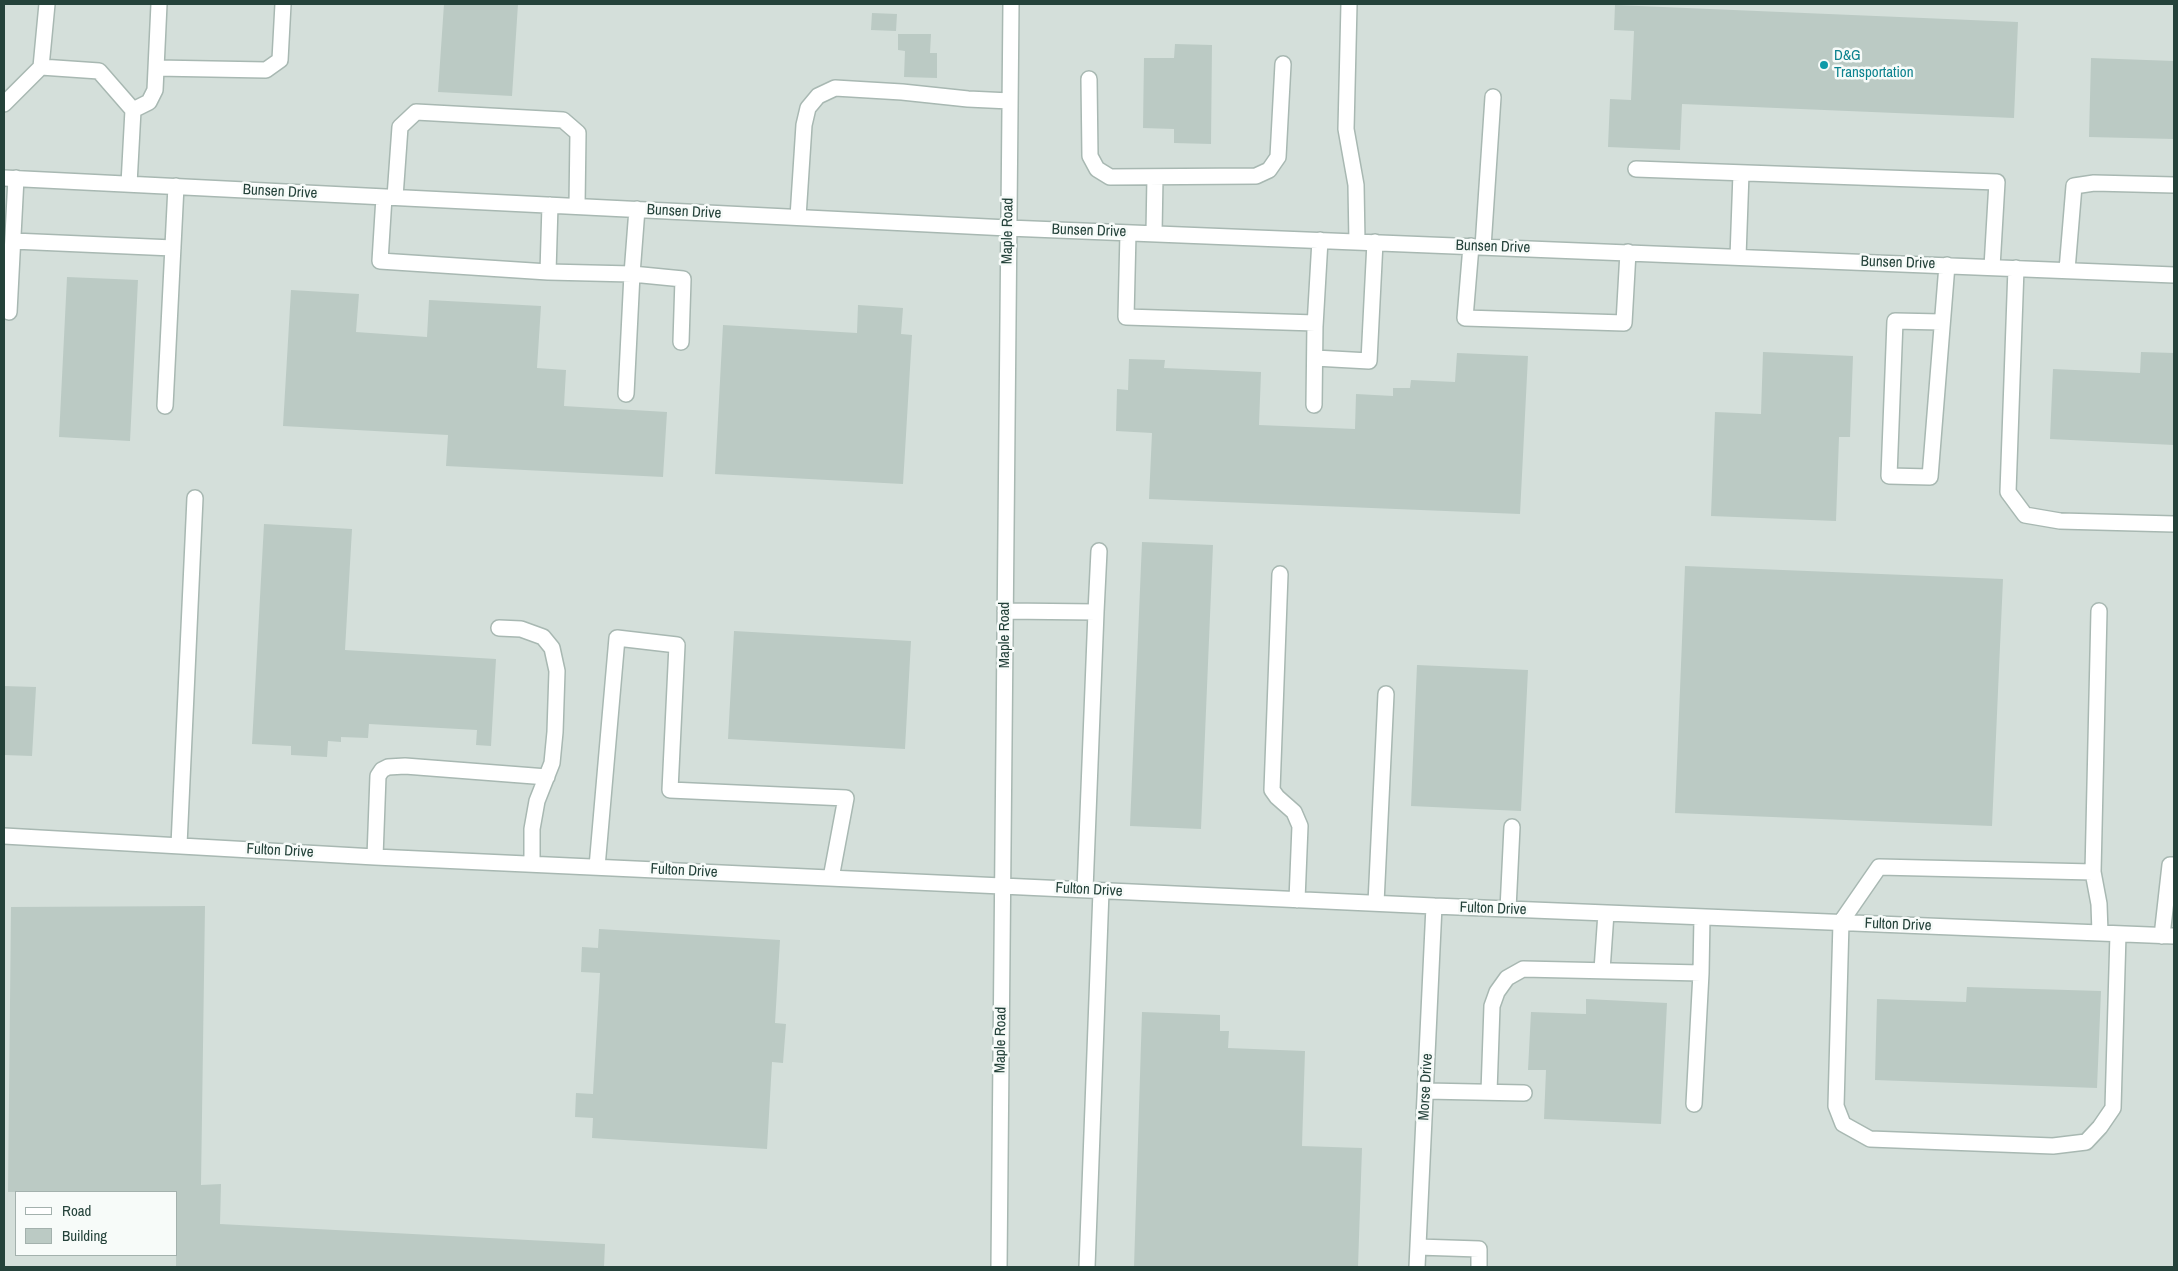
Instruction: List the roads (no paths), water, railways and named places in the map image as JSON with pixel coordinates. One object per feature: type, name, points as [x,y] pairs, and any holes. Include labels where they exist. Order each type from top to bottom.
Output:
[{"type":"street","points":[[4,104],[41,67],[47,4]]},
{"type":"street","points":[[133,110],[149,102],[155,90],[159,4]]},
{"type":"street","points":[[156,68],[266,70],[280,60],[283,4]]},
{"type":"street","name":"Maple Road","points":[[999,1267],[1011,4]]},
{"type":"street","points":[[1349,4],[1346,129],[1356,185],[1357,242]]},
{"type":"street","points":[[1090,79],[1090,156],[1097,168],[1110,177],[1256,176],[1269,170],[1278,157],[1284,64]]},
{"type":"street","points":[[41,67],[99,71],[133,110],[129,184]]},
{"type":"street","points":[[798,217],[804,125],[808,108],[818,96],[835,88],[1010,101]]},
{"type":"street","points":[[1493,97],[1477,246],[1466,318],[1624,323],[1628,252]]},
{"type":"street","points":[[577,206],[578,133],[563,120],[416,112],[400,127],[380,261],[548,272],[632,274],[683,279],[681,342]]},
{"type":"street","points":[[1636,169],[1997,182],[1992,267]]},
{"type":"street","points":[[1738,257],[1741,173]]},
{"type":"street","points":[[1154,234],[1155,177]]},
{"type":"street","points":[[9,312],[13,241],[10,178]]},
{"type":"street","name":"Bunsen Drive","points":[[10,178],[1008,228],[2174,275]]},
{"type":"street","points":[[2067,270],[2074,186],[2094,183],[2174,185]]},
{"type":"street","points":[[165,406],[176,186]]},
{"type":"street","points":[[548,272],[550,205]]},
{"type":"street","points":[[626,394],[637,209]]},
{"type":"street","points":[[1128,232],[1126,317],[1315,323],[1315,326]]},
{"type":"street","points":[[1314,405],[1315,326],[1320,240]]},
{"type":"street","points":[[13,241],[173,248]]},
{"type":"street","points":[[1315,358],[1369,361],[1375,242]]},
{"type":"street","points":[[1941,322],[1895,321],[1889,476],[1930,477],[1947,265]]},
{"type":"street","points":[[2016,268],[2008,492],[2025,515],[2060,521],[2174,524]]},
{"type":"street","points":[[179,846],[195,498]]},
{"type":"street","points":[[1085,890],[1099,551]]},
{"type":"street","points":[[1280,574],[1272,790],[1294,812],[1300,826],[1297,900]]},
{"type":"street","points":[[1005,611],[1096,612]]},
{"type":"street","points":[[2099,611],[2093,872],[2099,904],[2100,933]]},
{"type":"street","points":[[499,628],[521,629],[543,637],[552,648],[557,672],[552,763],[537,801],[532,829],[532,864]]},
{"type":"street","points":[[596,867],[617,638],[677,645],[670,790],[846,798],[831,878]]},
{"type":"street","points":[[1376,903],[1386,694]]},
{"type":"street","points":[[374,857],[378,782],[382,770],[388,767],[405,766],[547,777]]},
{"type":"street","points":[[1508,909],[1512,826]]},
{"type":"street","name":"Fulton Drive","points":[[4,836],[374,857],[1297,900],[2168,936]]},
{"type":"street","points":[[2168,936],[2170,865],[2174,865]]},
{"type":"street","points":[[2093,872],[1879,867],[1841,922],[1836,1106],[1843,1124],[1870,1139],[2053,1146],[2086,1142],[2100,1127],[2113,1108],[2118,934]]},
{"type":"street","points":[[1086,1267],[1101,890]]},
{"type":"street","name":"Morse Drive","points":[[1417,1267],[1434,906]]},
{"type":"street","points":[[1602,970],[1606,913]]},
{"type":"street","points":[[1694,1104],[1702,917]]},
{"type":"street","points":[[1489,1092],[1492,1006],[1497,992],[1506,978],[1523,970],[1701,973]]},
{"type":"street","points":[[1426,1091],[1524,1093]]},
{"type":"street","points":[[1418,1247],[1479,1249],[1478,1267]]},
{"type":"place","name":"D&G Transportation","points":[[1824,65]]}]
